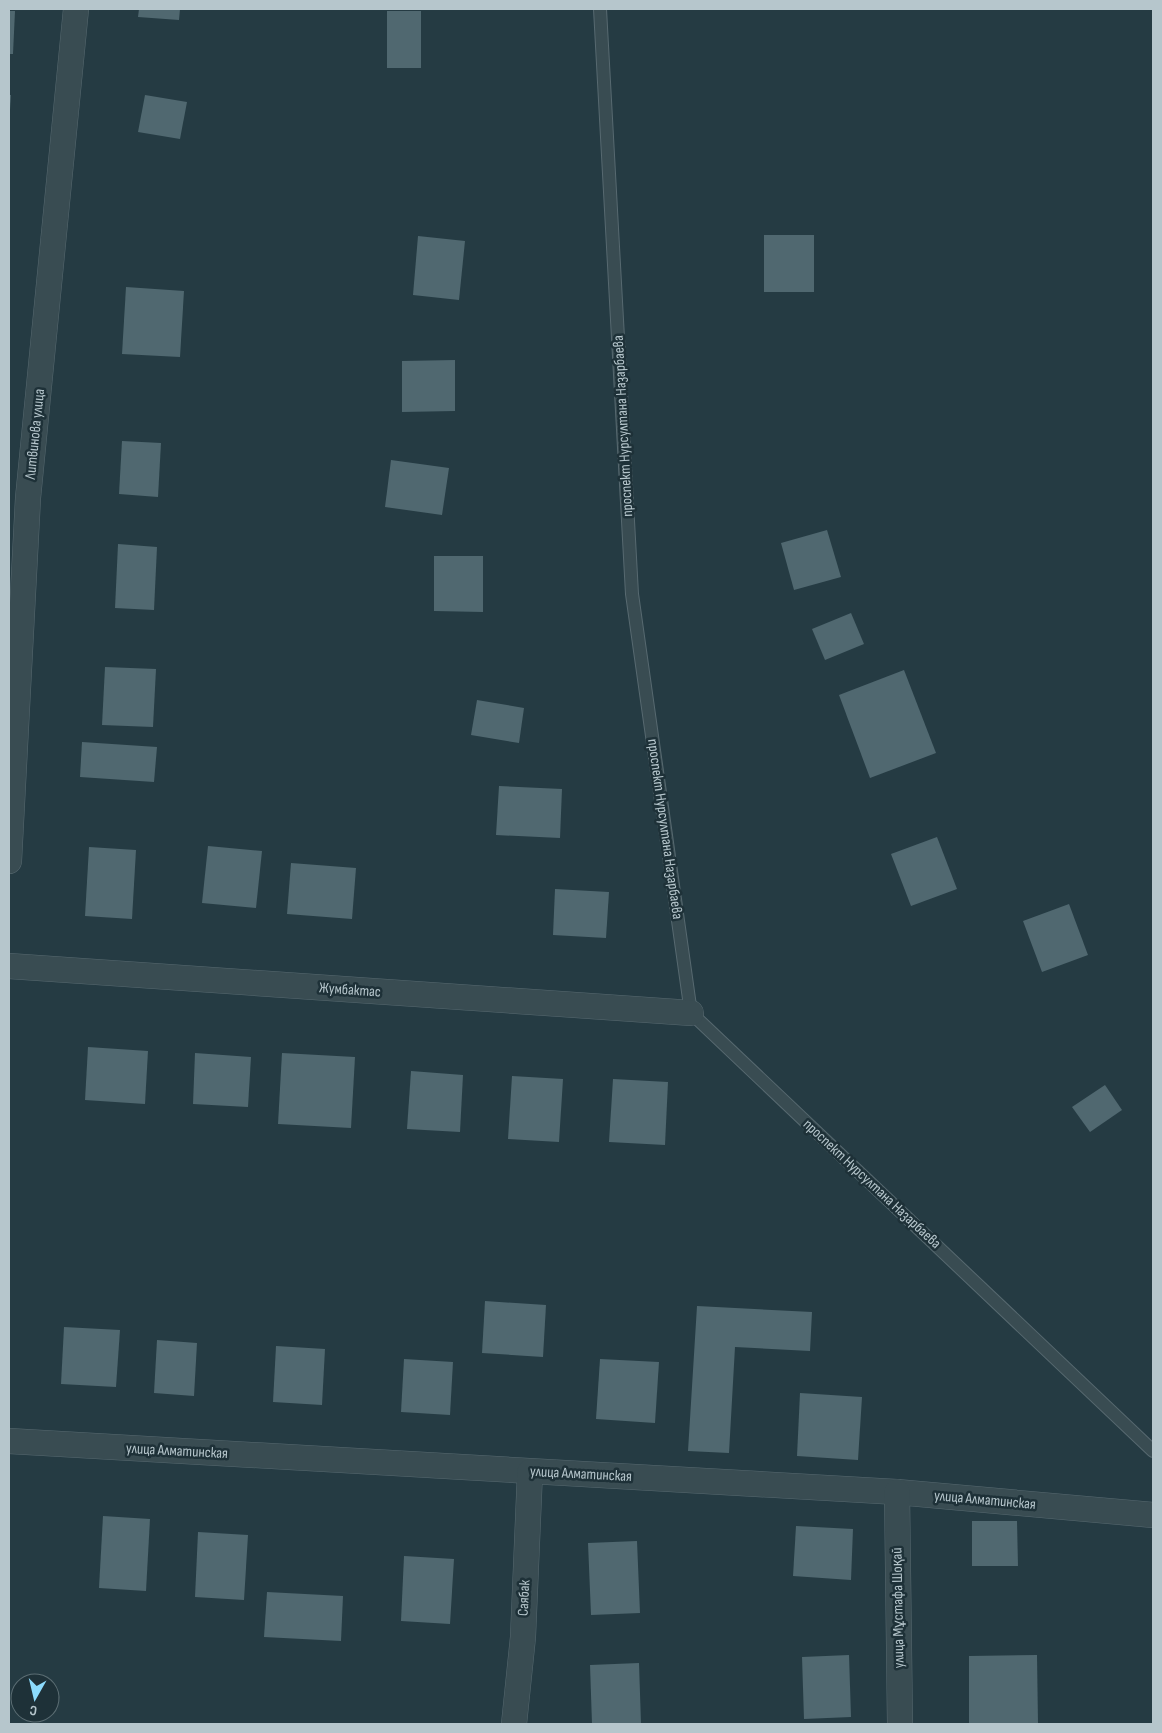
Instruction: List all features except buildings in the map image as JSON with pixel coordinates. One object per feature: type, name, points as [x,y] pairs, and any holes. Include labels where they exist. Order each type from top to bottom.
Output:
[{"type":"street","name":"Литвинова улица","points":[[9,861],[19,496],[76,9]]},
{"type":"street","name":"Жумбактас","points":[[9,966],[691,1013]]},
{"type":"street","name":"улица Алматинская","points":[[9,1441],[897,1492],[1153,1515]]},
{"type":"street","name":"Саябак","points":[[514,1724],[523,1636],[530,1472]]},
{"type":"street","name":"улица Мұстафа Шоқай","points":[[897,1492],[900,1724]]},
{"type":"lane","name":"проспект Нурсултана Назарбаева","points":[[600,9],[632,594],[691,1013],[1153,1451]]}]
